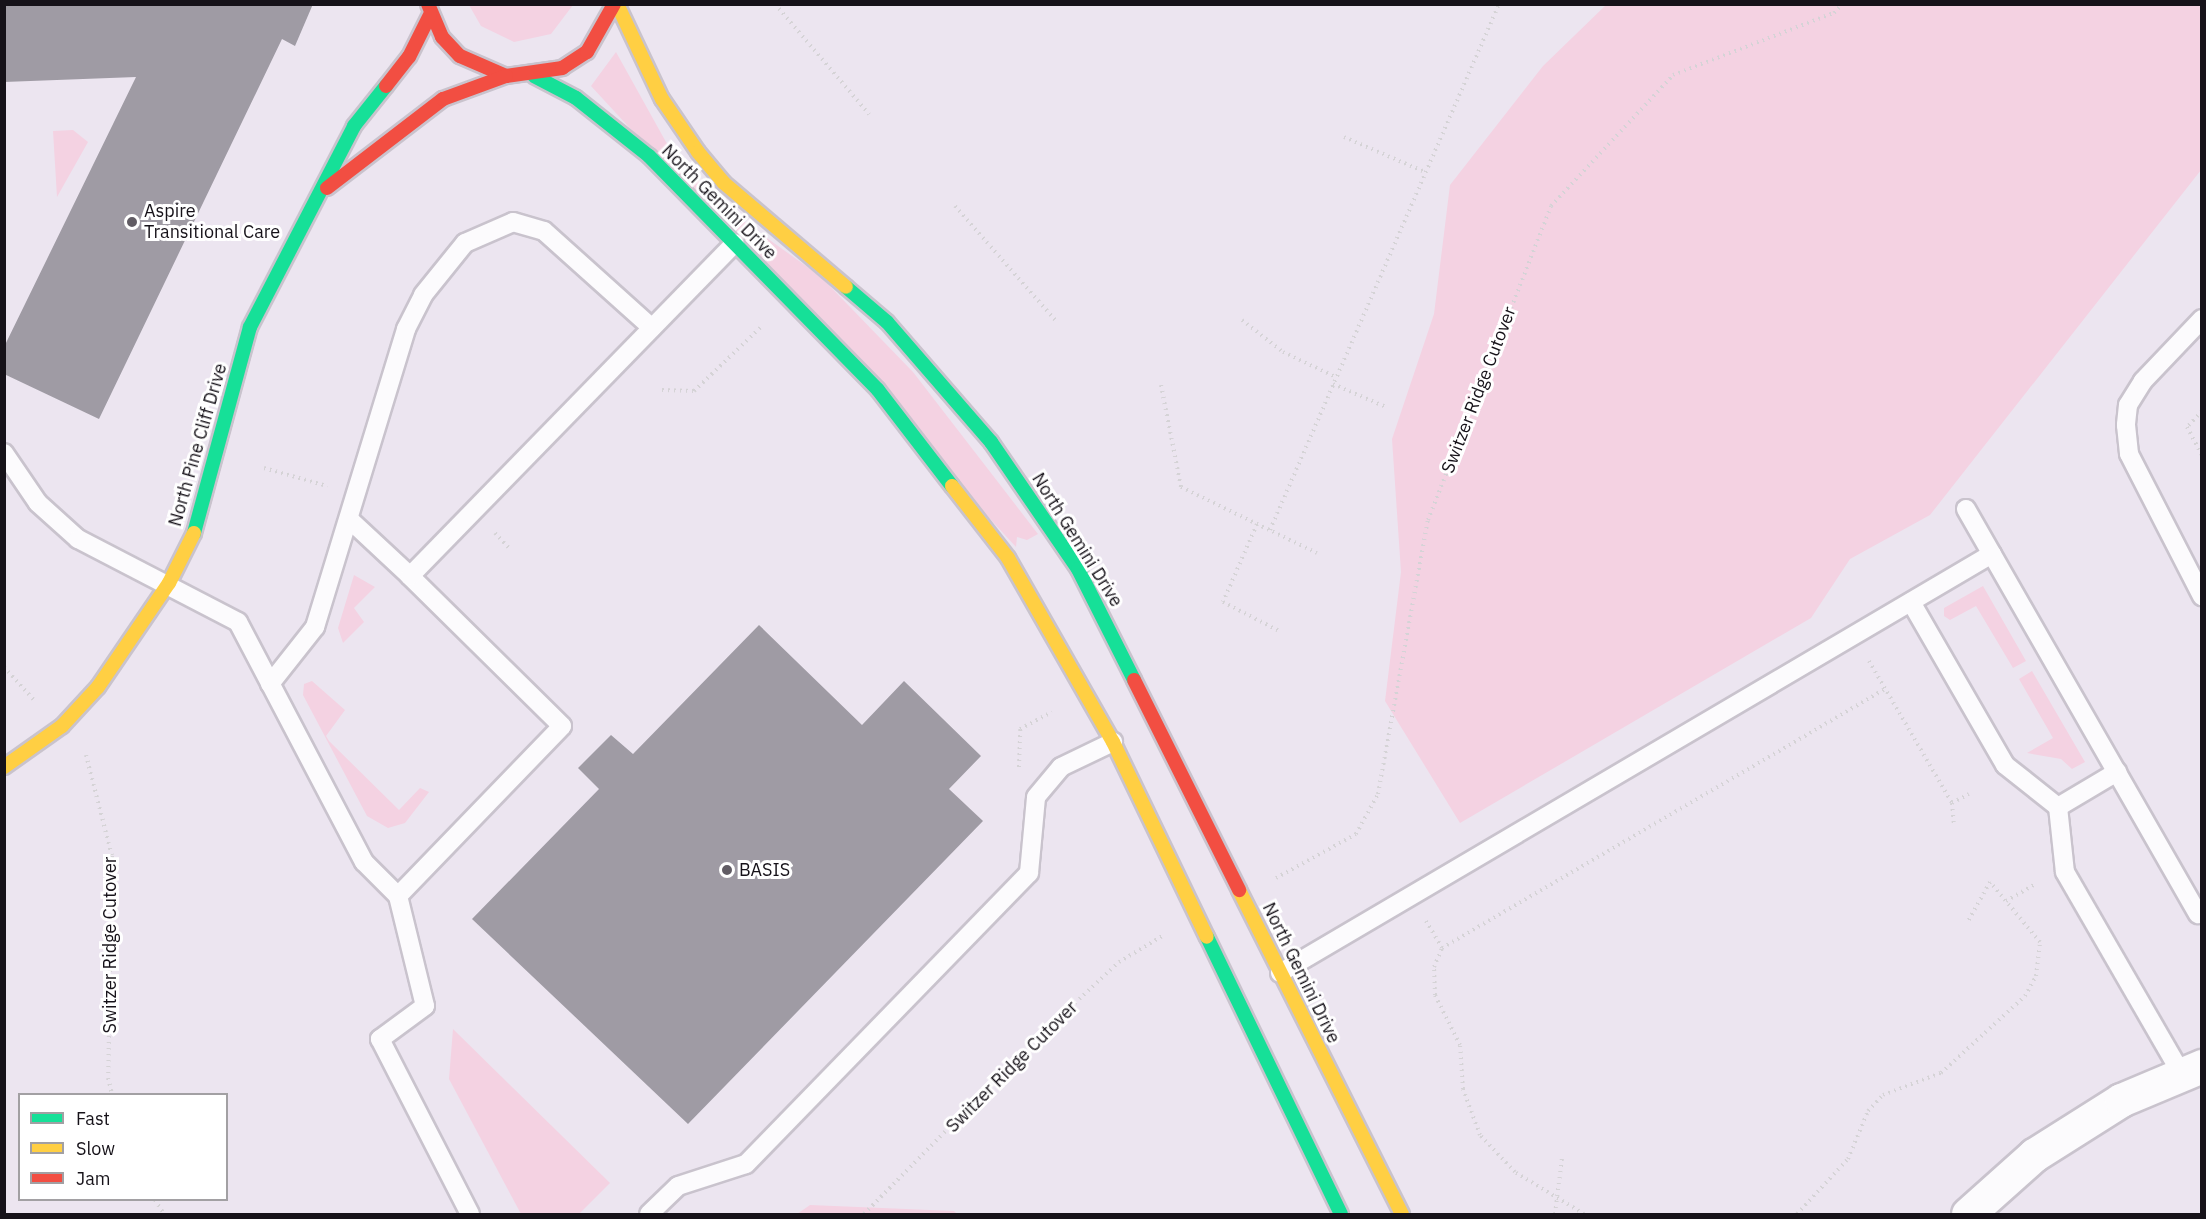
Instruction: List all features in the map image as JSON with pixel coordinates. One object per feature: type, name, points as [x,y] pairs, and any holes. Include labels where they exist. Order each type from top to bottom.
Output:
[{"type":"street","name":"North Gemini Drive","points":[[429,10],[460,56],[506,76],[534,76],[562,68],[587,52],[616,4]]},
{"type":"street","name":"North Gemini Drive","points":[[616,4],[662,99],[698,152],[724,183],[887,322],[991,442],[1035,505],[1108,622],[1280,973],[1402,1215]]},
{"type":"street","name":"North Pine Cliff Drive","points":[[4,767],[62,726],[98,687],[169,583],[195,530],[250,327],[281,260],[323,191],[354,126],[409,57],[429,10]]},
{"type":"street","name":"North Pine Cliff Drive","points":[[323,191],[443,99],[506,76]]},
{"type":"street","name":"North Gemini Drive","points":[[534,76],[576,98],[649,156],[735,243],[928,448],[1008,558],[1113,742],[1341,1215]]},
{"type":"street","points":[[1968,1215],[2034,1155],[2121,1100],[2191,1070]]},
{"type":"lane","points":[[270,684],[315,627],[350,520],[354,496],[406,329],[423,295],[465,243],[513,222],[544,231],[652,328]]},
{"type":"lane","points":[[410,576],[735,243]]},
{"type":"lane","points":[[2202,319],[2143,381],[2128,405],[2126,425],[2129,454],[2202,596]]},
{"type":"lane","points":[[4,453],[39,503],[78,539],[169,583],[238,622],[364,862],[398,896],[424,1006],[380,1039],[470,1215]]},
{"type":"lane","points":[[1966,509],[2198,914]]},
{"type":"lane","points":[[350,520],[562,726],[398,896]]},
{"type":"lane","points":[[1280,973],[1855,637],[1992,554]]},
{"type":"lane","points":[[1911,602],[2005,765],[2058,807],[2065,872],[2191,1070]]},
{"type":"lane","points":[[649,1215],[678,1186],[746,1164],[1029,873],[1036,797],[1061,767],[1113,742]]},
{"type":"lane","points":[[2058,807],[2117,772]]},
{"type":"path","points":[[775,4],[869,114]]},
{"type":"path","points":[[1270,530],[1499,4]]},
{"type":"path","name":"Switzer Ridge Cutover","points":[[1272,880],[1356,834],[1378,794],[1428,520],[1551,206],[1673,75],[1834,13],[1842,4]]},
{"type":"path","points":[[1344,137],[1425,172]]},
{"type":"path","points":[[955,206],[1055,320]]},
{"type":"path","points":[[1242,320],[1274,346],[1336,377]]},
{"type":"path","points":[[662,390],[694,391],[765,323]]},
{"type":"path","points":[[1333,384],[1386,407]]},
{"type":"path","points":[[1161,385],[1181,488],[1317,553]]},
{"type":"path","points":[[2202,411],[2187,427],[2202,455]]},
{"type":"path","points":[[264,468],[354,496]]},
{"type":"path","points":[[1257,524],[1223,602],[1281,632]]},
{"type":"path","points":[[1855,637],[1952,803],[1954,827]]},
{"type":"path","points":[[4,667],[28,694]]},
{"type":"path","points":[[1582,1214],[1559,1195],[1515,1172],[1480,1134],[1463,1089],[1456,1034],[1435,995],[1434,967],[1442,948],[1885,689]]},
{"type":"path","points":[[1018,767],[1020,729],[1062,707]]},
{"type":"path","name":"Switzer Ridge Cutover","points":[[92,762],[112,856],[108,1078],[112,1093]]},
{"type":"path","points":[[1952,803],[1969,794]]},
{"type":"path","points":[[1797,1215],[1848,1160],[1868,1111],[1883,1095],[1941,1073],[2025,996],[2036,976],[2040,942],[1990,882],[1967,923]]},
{"type":"path","points":[[2006,901],[2035,884]]},
{"type":"path","name":"Switzer Ridge Cutover","points":[[864,1215],[1119,962],[1170,931]]},
{"type":"path","points":[[1555,1215],[1562,1158]]},
{"type":"path","points":[[156,1201],[164,1215]]},
{"type":"shaded area","points":[[1607,4],[2201,5],[2201,170],[1930,515],[1850,559],[1811,618],[1460,823],[1385,701],[1401,572],[1392,439],[1434,314],[1450,185],[1543,66]]},
{"type":"shaded area","points":[[469,5],[573,5],[551,34],[514,42],[481,26]]},
{"type":"shaded area","points":[[616,52],[666,142],[698,180],[732,213],[820,276],[913,372],[1038,534],[1027,540],[1017,537],[1016,547],[591,86]]},
{"type":"shaded area","points":[[73,130],[88,142],[57,197],[53,131]]},
{"type":"shaded area","points":[[354,575],[375,587],[354,608],[364,622],[343,643],[338,628]]},
{"type":"shaded area","points":[[1983,586],[2026,661],[2013,668],[1976,606],[1950,620],[1944,616],[1944,608]]},
{"type":"shaded area","points":[[2032,671],[2085,762],[2072,769],[2061,759],[2027,753],[2053,738],[2019,679]]},
{"type":"shaded area","points":[[312,681],[345,710],[326,736],[329,741],[399,810],[420,788],[429,792],[405,823],[388,828],[367,816],[303,695],[304,684]]},
{"type":"shaded area","points":[[453,1029],[610,1183],[579,1214],[521,1214],[449,1079]]},
{"type":"shaded area","points":[[810,1205],[954,1211],[957,1214],[797,1214]]},
{"type":"building","name":"Aspire Transitional Care","points":[[4,4],[313,4],[295,46],[282,39],[99,419],[4,374],[4,347],[136,77],[4,82]]},
{"type":"building","name":"BASIS","points":[[759,625],[862,725],[904,681],[981,756],[949,789],[983,821],[688,1124],[472,919],[599,789],[578,768],[611,735],[633,754]]},
{"type":"traffic: fast","points":[[534,76],[576,98],[649,156],[878,390],[952,486]]},
{"type":"traffic: fast","points":[[194,533],[250,327],[354,126],[386,86]]},
{"type":"traffic: fast","points":[[846,287],[887,322],[991,442],[1078,569],[1134,680]]},
{"type":"traffic: fast","points":[[1207,937],[1341,1214]]},
{"type":"traffic: slow","points":[[617,4],[662,99],[698,152],[724,183],[846,287]]},
{"type":"traffic: slow","points":[[952,486],[1008,558],[1113,742],[1207,937]]},
{"type":"traffic: slow","points":[[4,767],[62,726],[98,687],[169,583],[194,533]]},
{"type":"traffic: slow","points":[[1239,890],[1402,1214]]},
{"type":"traffic: jam","points":[[428,4],[442,37],[460,56],[506,76],[562,68],[587,52],[614,4]]},
{"type":"traffic: jam","points":[[386,86],[409,57],[430,15]]},
{"type":"traffic: jam","points":[[327,188],[443,99],[506,76]]},
{"type":"traffic: jam","points":[[1134,680],[1239,890]]},
{"type":"place","name":"Aspire Transitional Care","points":[[132,222]]},
{"type":"place","name":"BASIS","points":[[727,870]]}]
